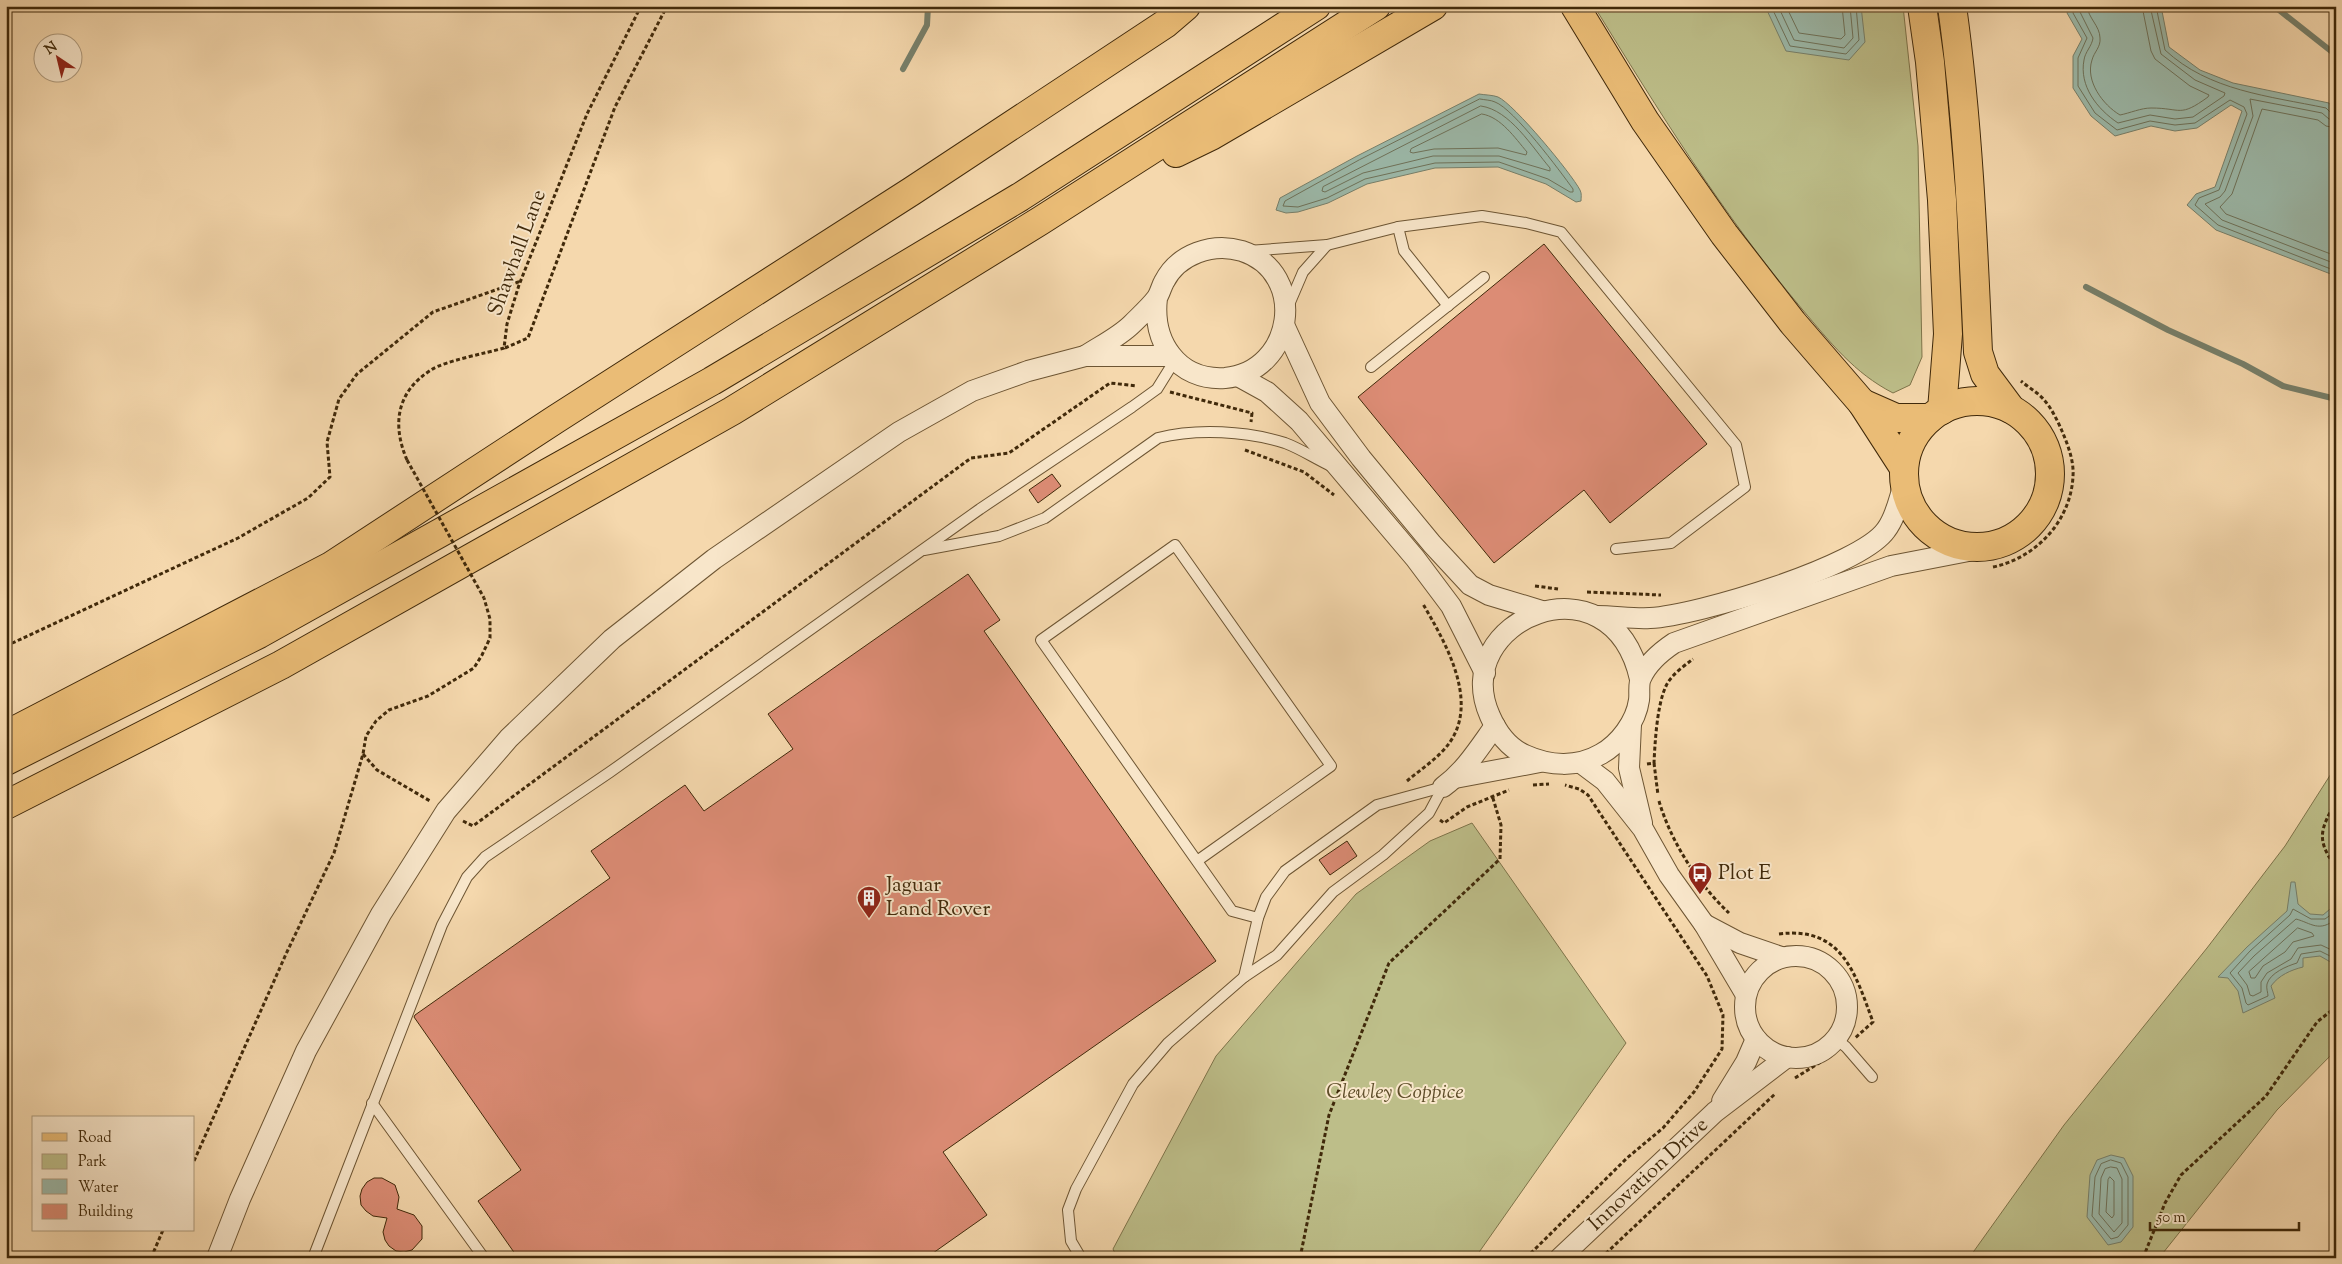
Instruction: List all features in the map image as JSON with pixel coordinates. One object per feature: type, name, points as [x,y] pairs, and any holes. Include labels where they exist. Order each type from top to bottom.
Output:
[{"type":"main road","points":[[6,735],[331,566],[912,191],[1165,24],[1186,6]]},
{"type":"main road","points":[[6,762],[260,634],[712,381],[1020,197],[1316,6]]},
{"type":"main road","points":[[6,806],[281,665],[732,411],[1040,221],[1376,6]]},
{"type":"main road","points":[[1040,221],[1211,136],[1433,6]]},
{"type":"main road","points":[[1575,6],[1645,121],[1724,234],[1794,323],[1862,403],[1904,476],[1908,500],[1920,521],[1938,537],[1960,546],[1984,548],[2006,542],[2025,530],[2039,513],[2048,492],[2050,470],[2045,448],[2034,429],[2011,409],[1985,374],[1978,352],[1971,194],[1960,62],[1952,6]]},
{"type":"main road","points":[[1904,476],[1912,440],[1936,414],[1948,334],[1942,200],[1930,62],[1922,6]]},
{"type":"main road","points":[[1862,403],[1896,418],[1936,414],[1969,402],[1983,402],[2011,409]]},
{"type":"street","points":[[1285,318],[1278,344],[1268,358],[1254,369],[1238,376],[1215,378],[1194,373],[1173,358],[1163,343],[1157,329],[1155,313],[1157,298],[1164,281],[1175,266],[1190,256],[1207,249],[1225,248],[1243,252],[1259,260],[1273,274],[1282,291],[1285,318],[1320,403],[1361,458],[1432,544],[1470,585],[1489,595],[1542,611]]},
{"type":"street","points":[[1085,356],[1131,326],[1157,298]]},
{"type":"street","points":[[217,1258],[240,1199],[306,1051],[381,914],[446,812],[509,738],[612,640],[714,559],[899,432],[972,391],[1028,371],[1085,356],[1173,358]]},
{"type":"street","points":[[1238,376],[1267,392],[1299,420],[1416,558],[1452,606],[1485,674]]},
{"type":"street","points":[[1595,616],[1651,618],[1716,606],[1773,588],[1863,551],[1886,531],[1895,512],[1904,476]]},
{"type":"street","points":[[1640,679],[1661,652],[1674,643],[1891,566],[1984,548]]},
{"type":"street","points":[[1449,783],[1477,766],[1540,762],[1560,765],[1581,763],[1618,742],[1631,724],[1639,702],[1640,679],[1636,659],[1626,641],[1612,626],[1595,616],[1578,610],[1560,608],[1542,611],[1525,618],[1498,641],[1490,656],[1485,674],[1484,692],[1487,710],[1495,726],[1506,742],[1522,754],[1540,762]]},
{"type":"street","points":[[1631,724],[1629,768],[1643,829]]},
{"type":"street","points":[[1477,766],[1495,726]]},
{"type":"street","points":[[1581,763],[1605,781],[1643,829],[1669,875],[1704,924],[1746,995]]},
{"type":"street","points":[[1704,924],[1740,943],[1781,957]]},
{"type":"street","points":[[1797,955],[1813,958],[1827,966],[1838,978],[1845,992],[1847,1008],[1841,1043],[1805,1057],[1787,1057],[1764,1048],[1748,1025],[1744,1010],[1746,995],[1750,982],[1758,971],[1769,963],[1781,957],[1797,955]]},
{"type":"street","name":"Innovation Drive","points":[[1715,1112],[1746,1062],[1756,1039]]},
{"type":"street","name":"Innovation Drive","points":[[1560,1258],[1715,1112],[1787,1057]]},
{"type":"lane","points":[[1243,252],[1327,245],[1398,227],[1482,216],[1526,223],[1561,232],[1736,446],[1745,487],[1671,543],[1616,549]]},
{"type":"lane","points":[[1398,227],[1404,251],[1448,306]]},
{"type":"lane","points":[[1285,318],[1303,272],[1327,245]]},
{"type":"lane","points":[[1371,367],[1484,277]]},
{"type":"lane","points":[[312,1258],[442,926],[467,878],[485,857],[610,772],[980,509],[1095,434],[1157,389],[1173,358]]},
{"type":"lane","points":[[922,550],[999,536],[1045,518],[1158,438],[1185,433],[1248,436],[1286,444],[1343,472]]},
{"type":"lane","points":[[1197,861],[1331,766],[1175,545],[1041,640],[1232,911],[1258,918]]},
{"type":"lane","points":[[1081,1258],[1071,1241],[1068,1210],[1076,1189],[1133,1084],[1168,1044],[1244,977],[1276,955],[1334,892],[1383,855],[1429,813],[1449,783]]},
{"type":"lane","points":[[1244,977],[1258,918],[1266,896],[1285,871],[1377,805],[1449,783]]},
{"type":"lane","points":[[1841,1043],[1872,1077]]},
{"type":"lane","points":[[372,1103],[484,1258]]},
{"type":"lane","points":[[2225,1258],[2248,1258]]},
{"type":"path","name":"Shawhall Lane","points":[[195,1159],[286,954],[334,853],[363,754],[366,736],[376,722],[389,710],[428,696],[474,668],[490,638],[490,619],[484,598],[407,460],[401,445],[397,421],[402,403],[415,384],[432,369],[504,348],[508,324],[521,280],[587,114],[641,6]]},
{"type":"path","points":[[504,348],[528,338],[615,107],[667,6]]},
{"type":"path","points":[[6,646],[238,538],[308,498],[330,477],[327,442],[339,399],[357,374],[433,312],[521,280]]},
{"type":"path","points":[[363,754],[377,770],[446,812],[473,826],[971,458],[1009,453],[1110,383],[1157,389],[1252,413]]},
{"type":"path","points":[[1267,392],[1252,413],[1245,451],[1281,462],[1304,472],[1336,497]]},
{"type":"path","points":[[1531,586],[1559,590]]},
{"type":"path","points":[[1578,591],[1666,595]]},
{"type":"path","points":[[1404,783],[1450,742],[1460,721],[1462,699],[1452,660],[1442,636],[1418,596]]},
{"type":"path","points":[[1300,1258],[1329,1115],[1389,963],[1500,859],[1501,825],[1492,795],[1477,766],[1450,742]]},
{"type":"path","points":[[1654,763],[1658,796],[1666,824],[1681,852],[1712,896],[1732,916]]},
{"type":"path","points":[[1531,786],[1554,784]]},
{"type":"path","points":[[1526,1258],[1627,1158],[1663,1128],[1711,1069],[1722,1049],[1724,1033],[1723,1014],[1707,976],[1588,795],[1578,789],[1561,785]]},
{"type":"path","points":[[1429,813],[1444,823],[1467,807],[1492,795],[1516,788]]},
{"type":"path","points":[[2336,801],[2322,828],[2324,849],[2336,867]]},
{"type":"path","points":[[1777,934],[1794,932],[1816,936],[1833,947],[1850,963],[1873,1022],[1790,1081]]},
{"type":"path","points":[[2143,1258],[2165,1203],[2181,1175],[2266,1096],[2318,1022],[2336,1007]]},
{"type":"path","points":[[1601,1258],[1778,1091]]},
{"type":"path","points":[[151,1258],[162,1232]]},
{"type":"green space","points":[[1594,6],[1903,6],[1918,146],[1922,357],[1910,385],[1893,393],[1866,376],[1843,356],[1802,309],[1745,237],[1718,199],[1667,123]]},
{"type":"green space","points":[[2336,766],[2336,1050],[2277,1110],[2159,1258],[1969,1258],[2064,1125],[2207,948],[2285,846]]},
{"type":"green space","name":"Clewley Coppice","points":[[1472,823],[1626,1043],[1475,1258],[1117,1258],[1113,1249],[1216,1056],[1356,894],[1430,841]]},
{"type":"water","points":[[1765,6],[1861,6],[1865,42],[1849,60],[1786,51]]},
{"type":"water","points":[[2069,6],[2161,6],[2169,47],[2200,70],[2233,83],[2329,103],[2336,112],[2336,276],[2216,230],[2187,205],[2196,194],[2215,187],[2242,111],[2231,105],[2197,128],[2175,131],[2151,126],[2115,136],[2091,116],[2073,88],[2073,56],[2082,39],[2067,13]]},
{"type":"water","points":[[1479,94],[1498,97],[1516,112],[1542,140],[1575,181],[1581,191],[1581,201],[1576,202],[1546,184],[1498,167],[1435,168],[1367,184],[1328,203],[1298,212],[1286,213],[1276,210],[1280,198],[1357,156]]},
{"type":"water","points":[[2291,882],[2295,882],[2298,904],[2310,914],[2323,915],[2336,904],[2336,962],[2334,964],[2320,956],[2303,958],[2303,967],[2286,974],[2271,986],[2275,998],[2243,1013],[2238,991],[2228,978],[2218,977],[2247,947],[2287,911]]},
{"type":"water","points":[[2111,1155],[2124,1158],[2133,1176],[2133,1227],[2121,1242],[2108,1245],[2087,1217],[2090,1175],[2097,1160]]},
{"type":"building","points":[[1544,244],[1707,444],[1610,523],[1584,490],[1494,563],[1358,397]]},
{"type":"building","points":[[1052,474],[1061,486],[1038,503],[1029,490]]},
{"type":"building","name":"Jaguar Land Rover","points":[[968,574],[1000,620],[984,631],[1216,961],[943,1152],[987,1215],[926,1258],[518,1258],[478,1201],[521,1170],[414,1017],[415,1015],[610,878],[591,851],[685,785],[704,811],[793,749],[768,714]]},
{"type":"building","points":[[1347,841],[1357,856],[1330,875],[1319,860]]},
{"type":"building","points":[[374,1178],[382,1178],[395,1185],[399,1197],[397,1209],[414,1215],[422,1226],[422,1239],[412,1250],[396,1251],[389,1246],[383,1232],[387,1218],[373,1216],[361,1205],[360,1196],[362,1189],[367,1182]]},
{"type":"waterway","points":[[903,69],[927,25],[928,6]]},
{"type":"waterway","points":[[2274,6],[2336,55]]},
{"type":"waterway","points":[[2086,287],[2168,330],[2243,364],[2283,386],[2336,399]]},
{"type":"place","name":"Plot E","points":[[1700,895]]},
{"type":"place","name":"Jaguar Land Rover","points":[[869,919]]}]
